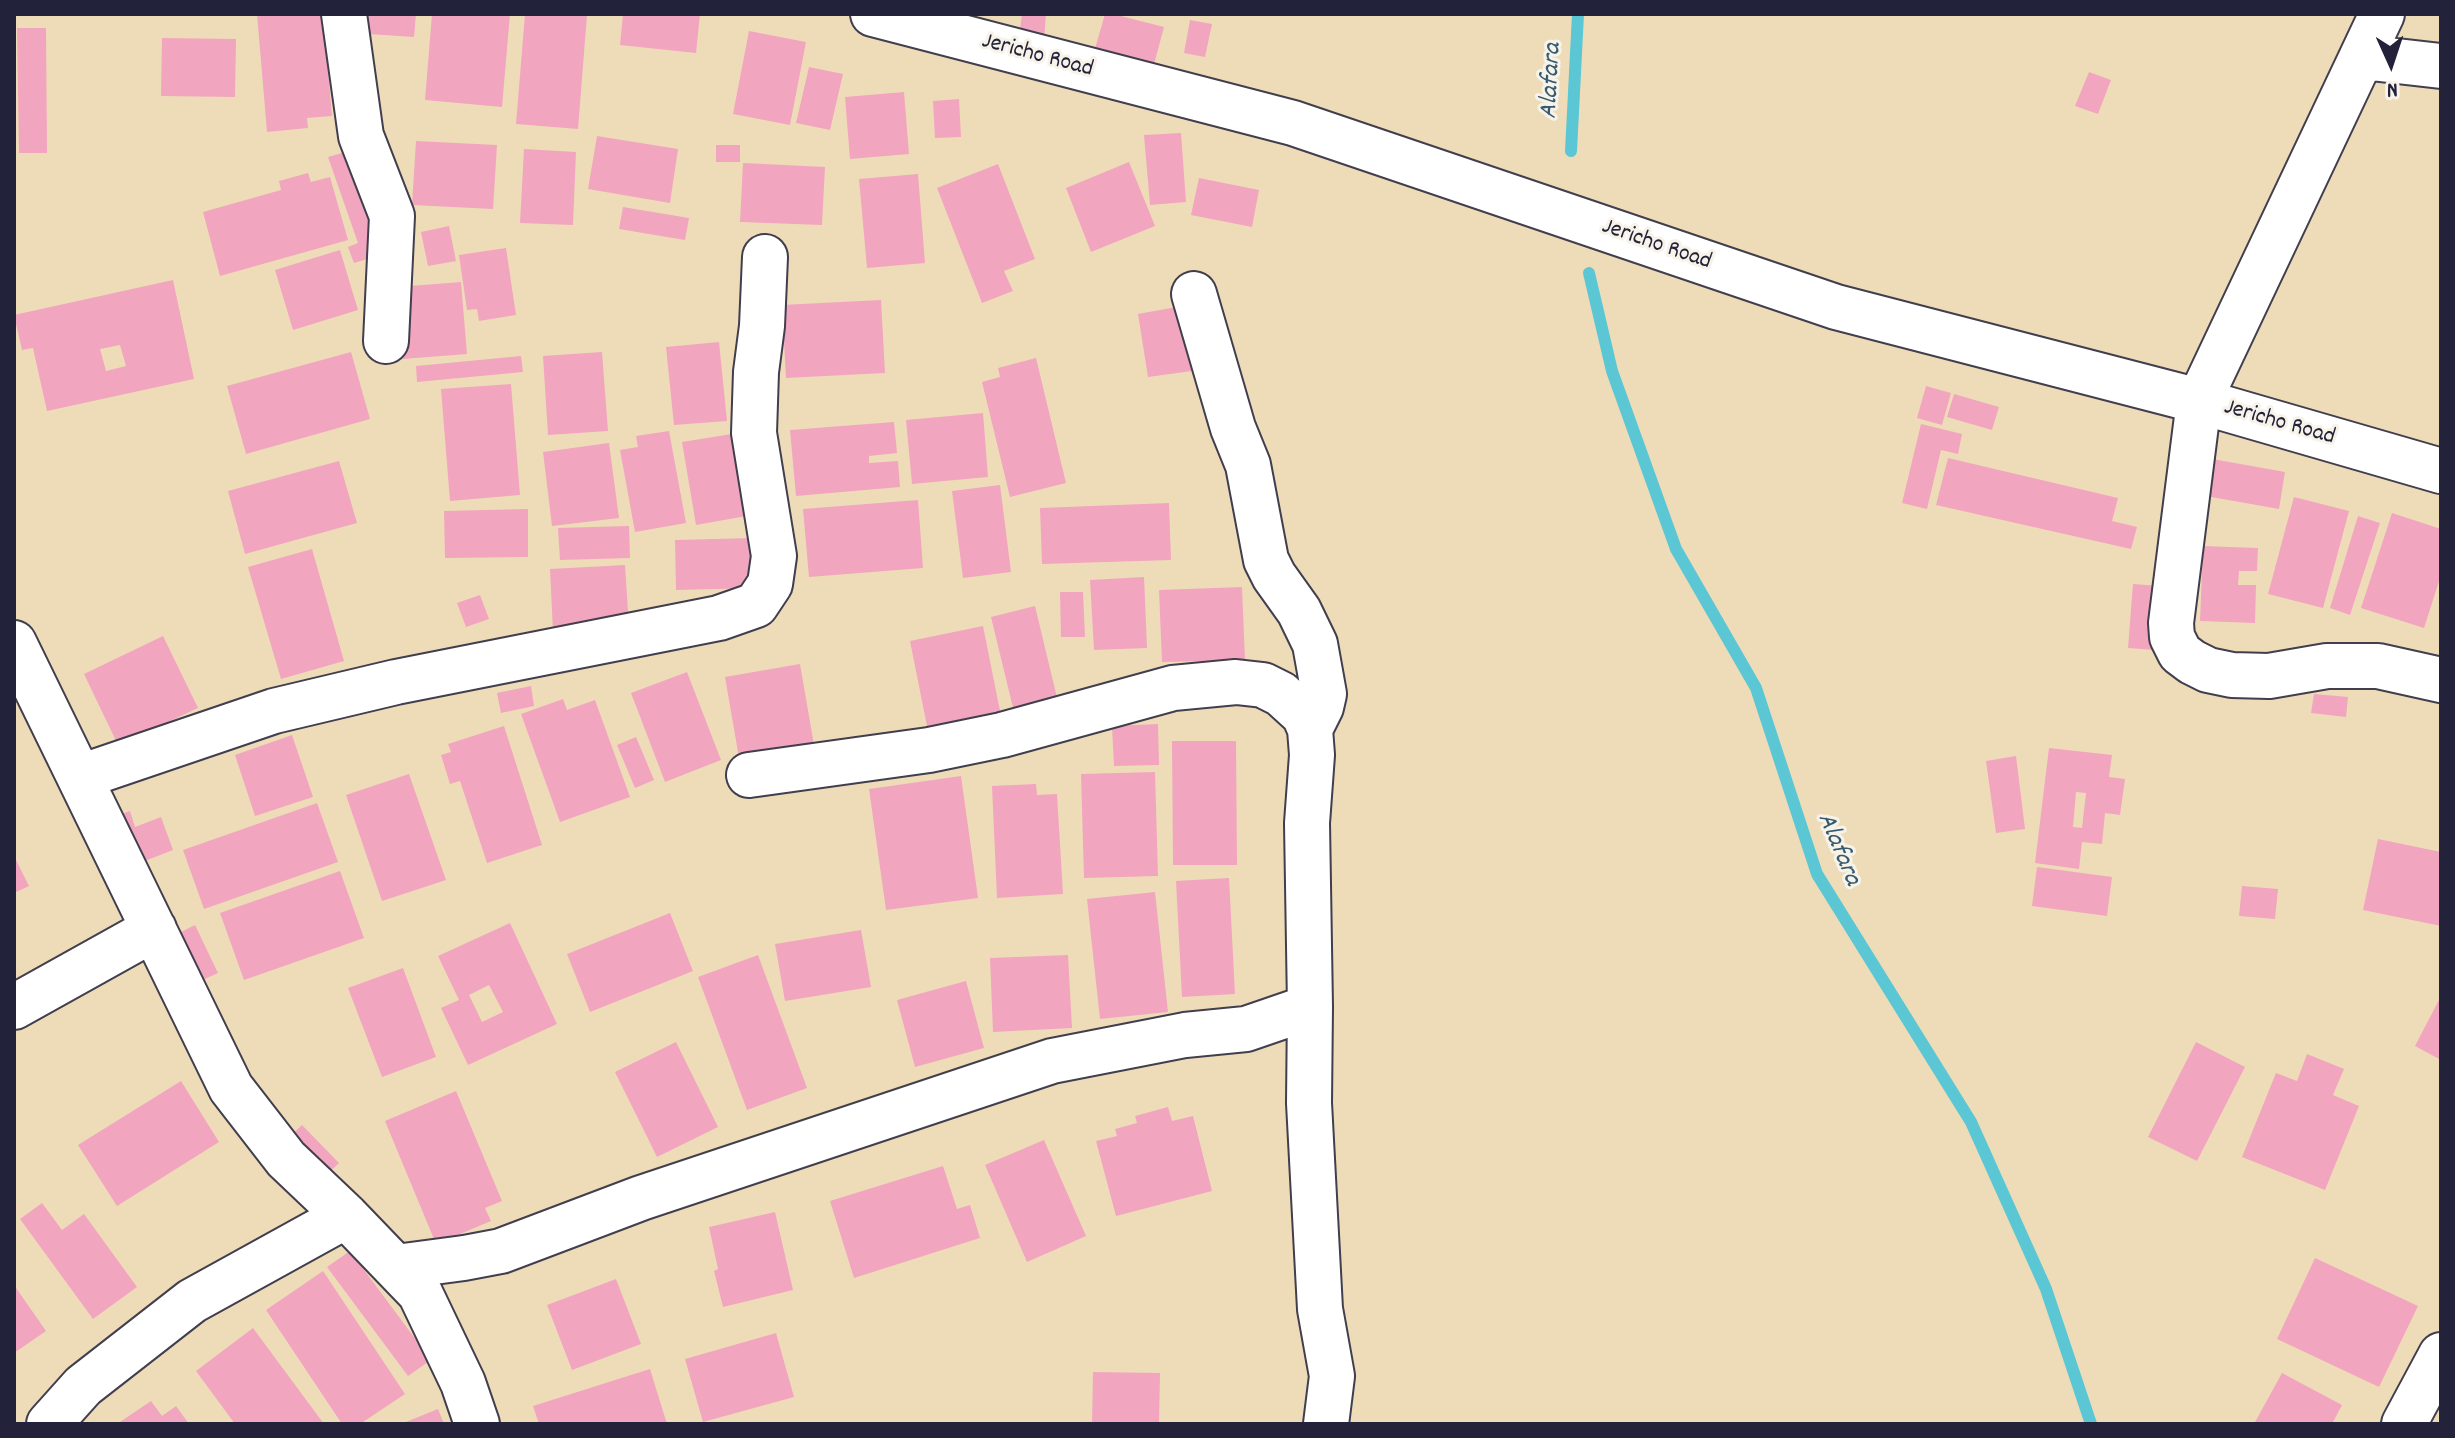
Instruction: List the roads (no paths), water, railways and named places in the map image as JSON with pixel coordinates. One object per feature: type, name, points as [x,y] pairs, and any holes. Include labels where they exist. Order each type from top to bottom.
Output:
[{"type":"street","points":[[344,14],[361,136],[392,216],[386,341]]},
{"type":"street","name":"Jericho Road","points":[[873,14],[1008,32],[1293,123],[1836,307],[2199,401],[2441,471]]},
{"type":"street","points":[[2382,14],[2199,401],[2171,623],[2172,637],[2180,653],[2208,670],[2232,675],[2269,676],[2327,666],[2378,666],[2441,680]]},
{"type":"street","points":[[2362,57],[2441,66]]},
{"type":"street","points":[[80,777],[274,711],[396,682],[719,618],[756,605],[770,584],[774,556],[754,433],[765,257]]},
{"type":"street","points":[[1194,294],[1233,428],[1248,465],[1266,560],[1299,611],[1315,644],[1324,694],[1310,729]]},
{"type":"street","points":[[20,668],[80,777],[231,1088],[286,1159],[420,1293],[463,1383],[477,1424]]},
{"type":"street","points":[[749,775],[929,750],[1002,735],[1173,688],[1236,682],[1263,685],[1281,694],[1304,715],[1310,729],[1312,755],[1307,823],[1309,1103],[1320,1309],[1332,1376],[1326,1424]]},
{"type":"street","points":[[14,1007],[154,929]]},
{"type":"street","points":[[396,1267],[501,1251],[641,1198],[1052,1061],[1185,1035],[1246,1029],[1310,1007]]},
{"type":"street","points":[[49,1424],[83,1386],[192,1301],[346,1216]]},
{"type":"street","points":[[2404,1424],[2441,1355]]},
{"type":"waterway","name":"Alafara","points":[[1571,151],[1578,14]]},
{"type":"waterway","name":"Alafara","points":[[1589,273],[1612,371],[1676,549],[1756,688],[1817,874],[1971,1122],[2046,1289],[2091,1424]]}]
